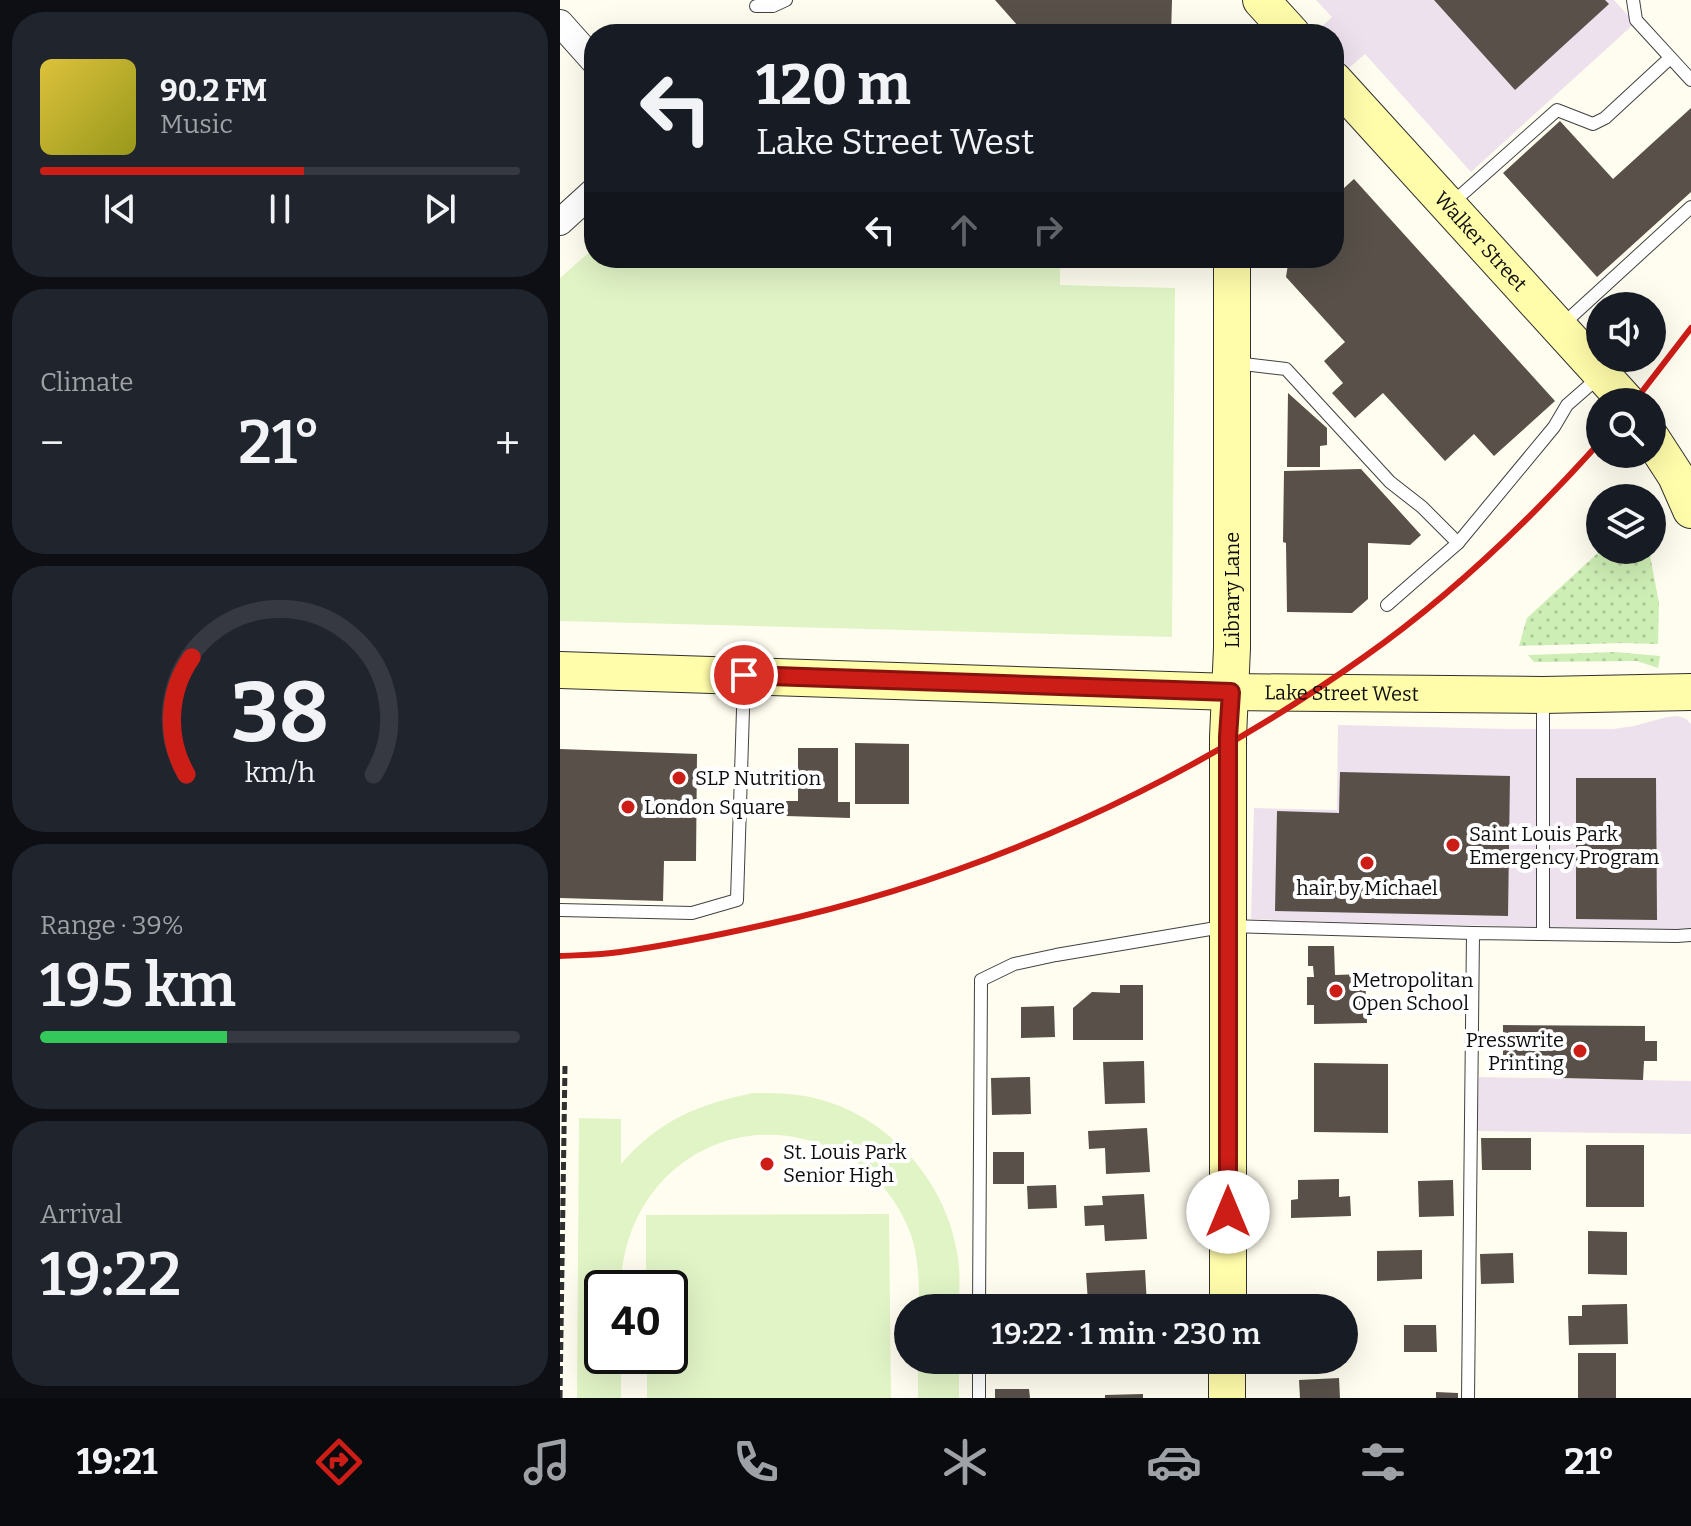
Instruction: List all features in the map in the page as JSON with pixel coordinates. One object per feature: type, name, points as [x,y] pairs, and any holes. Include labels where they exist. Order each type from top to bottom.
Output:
[{"type":"street","points":[[1261,0],[1280,24]]},
{"type":"street","points":[[560,23],[584,50]]},
{"type":"street","name":"Walker Street","points":[[1344,91],[1614,388]]},
{"type":"street","points":[[560,222],[584,200]]},
{"type":"street","name":"Library Lane","points":[[1228,1294],[1232,268]]},
{"type":"street","points":[[1666,461],[1691,510]]},
{"type":"street","name":"Lake Street West","points":[[560,670],[1231,692],[1543,695],[1691,692]]},
{"type":"street","points":[[1227,1374],[1227,1398]]},
{"type":"lane","points":[[756,6],[773,6],[786,0]]},
{"type":"lane","points":[[1633,0],[1636,20],[1691,80]]},
{"type":"lane","points":[[1449,206],[1557,110],[1593,124],[1605,118],[1670,58]]},
{"type":"lane","points":[[1559,328],[1691,207]]},
{"type":"lane","points":[[1232,363],[1286,369],[1390,482],[1422,507],[1458,543]]},
{"type":"lane","points":[[1387,605],[1458,543],[1554,427],[1567,405],[1601,375]]},
{"type":"lane","points":[[560,910],[692,913],[737,900],[744,675]]},
{"type":"lane","points":[[1543,695],[1543,933]]},
{"type":"lane","points":[[979,1294],[981,980],[1014,964],[1228,926],[1691,935]]},
{"type":"lane","points":[[1468,1398],[1473,933]]},
{"type":"lane","points":[[979,1374],[979,1398]]},
{"type":"path","points":[[560,1398],[565,1064]]},
{"type":"shaded area","points":[[1316,0],[1614,0],[1635,23],[1471,172],[1365,54],[1350,67],[1344,65],[1344,24],[1325,24],[1332,17]]},
{"type":"shaded area","points":[[1678,716],[1691,724],[1691,930],[1251,919],[1254,808],[1337,810],[1338,725],[1613,729]]},
{"type":"shaded area","points":[[1479,1077],[1691,1081],[1691,1134],[1477,1131]]},
{"type":"green space","points":[[584,257],[584,268],[1060,268],[1060,285],[1175,288],[1172,637],[560,621],[560,278]]},
{"type":"green space","points":[[1586,564],[1652,564],[1659,603],[1658,644],[1519,646],[1527,618]]},
{"type":"green space","points":[[1615,652],[1660,656],[1658,668],[1637,661],[1534,662],[1528,655]]},
{"type":"green space","points":[[753,1093],[799,1095],[841,1107],[888,1135],[926,1176],[940,1200],[957,1252],[959,1294],[919,1294],[914,1244],[906,1222],[884,1187],[853,1160],[801,1138],[763,1135],[726,1141],[692,1156],[664,1180],[641,1210],[627,1246],[624,1270],[584,1270],[584,1374],[621,1374],[621,1398],[577,1398],[579,1118],[621,1119],[621,1164],[650,1136],[680,1116]]},
{"type":"green space","points":[[889,1214],[891,1398],[647,1398],[647,1374],[688,1374],[688,1270],[646,1270],[646,1215]]},
{"type":"green space","points":[[918,1374],[959,1374],[959,1398],[918,1398]]},
{"type":"building","points":[[995,0],[1172,0],[1171,24],[1016,24]]},
{"type":"building","points":[[1434,0],[1605,0],[1609,4],[1515,90]]},
{"type":"building","points":[[1691,108],[1691,192],[1597,277],[1503,173],[1560,121],[1613,179]]},
{"type":"building","points":[[1354,179],[1555,401],[1494,456],[1474,434],[1445,461],[1383,393],[1355,418],[1332,393],[1343,383],[1324,361],[1345,342],[1286,277],[1287,268],[1344,268],[1344,188]]},
{"type":"building","points":[[1288,393],[1327,428],[1327,445],[1320,446],[1320,467],[1287,467]]},
{"type":"building","points":[[1361,469],[1421,535],[1410,545],[1368,543],[1368,599],[1352,613],[1287,612],[1286,543],[1283,542],[1284,471]]},
{"type":"building","points":[[855,743],[909,744],[909,804],[855,804]]},
{"type":"building","points":[[798,748],[838,748],[838,802],[850,802],[850,818],[786,816],[786,801],[798,801]]},
{"type":"building","name":"London Square","points":[[560,749],[697,754],[696,861],[664,861],[663,901],[560,898]]},
{"type":"building","points":[[1340,772],[1510,776],[1508,916],[1275,911],[1277,811],[1339,813]]},
{"type":"building","points":[[1576,778],[1656,778],[1657,920],[1576,919]]},
{"type":"building","name":"Metropolitan Open School","points":[[1308,946],[1334,946],[1335,975],[1365,974],[1367,1023],[1314,1024],[1314,1005],[1307,1005],[1307,977],[1314,977],[1313,966],[1308,966]]},
{"type":"building","points":[[1120,985],[1143,985],[1143,1040],[1073,1040],[1073,1008],[1092,992],[1120,993]]},
{"type":"building","points":[[1054,1006],[1055,1037],[1021,1038],[1021,1007]]},
{"type":"building","name":"Presswrite Printing","points":[[1503,1025],[1645,1026],[1645,1041],[1657,1041],[1657,1061],[1644,1061],[1643,1080],[1560,1078],[1560,1068],[1503,1067]]},
{"type":"building","points":[[1144,1061],[1145,1103],[1105,1104],[1103,1062]]},
{"type":"building","points":[[1314,1063],[1388,1064],[1388,1133],[1314,1132]]},
{"type":"building","points":[[1030,1077],[1031,1114],[992,1115],[991,1078]]},
{"type":"building","points":[[1147,1128],[1150,1172],[1106,1174],[1105,1148],[1089,1149],[1088,1131]]},
{"type":"building","points":[[1481,1138],[1531,1138],[1531,1170],[1482,1170]]},
{"type":"building","points":[[1586,1145],[1644,1145],[1644,1207],[1586,1207]]},
{"type":"building","points":[[993,1152],[1024,1152],[1024,1184],[993,1184]]},
{"type":"building","points":[[1339,1179],[1339,1197],[1350,1196],[1351,1216],[1291,1218],[1291,1200],[1298,1199],[1298,1180]]},
{"type":"building","points":[[1453,1180],[1454,1216],[1419,1217],[1418,1181]]},
{"type":"building","points":[[1056,1185],[1057,1208],[1028,1209],[1027,1186]]},
{"type":"building","points":[[1144,1194],[1147,1239],[1105,1241],[1104,1225],[1085,1226],[1084,1206],[1103,1205],[1102,1196]]},
{"type":"building","points":[[1588,1231],[1627,1232],[1627,1275],[1588,1274]]},
{"type":"building","points":[[1422,1250],[1422,1279],[1377,1281],[1377,1251]]},
{"type":"building","points":[[1513,1253],[1514,1283],[1481,1284],[1480,1254]]},
{"type":"building","points":[[1145,1270],[1146,1294],[1087,1294],[1086,1273]]},
{"type":"building","points":[[1627,1304],[1628,1344],[1569,1345],[1568,1316],[1582,1316],[1582,1305]]},
{"type":"building","points":[[1404,1325],[1436,1325],[1437,1352],[1404,1352]]},
{"type":"building","points":[[1578,1353],[1616,1353],[1616,1398],[1578,1398]]},
{"type":"building","points":[[1339,1378],[1340,1398],[1300,1398],[1299,1380]]},
{"type":"building","points":[[995,1389],[1029,1389],[1030,1398],[995,1398]]},
{"type":"building","points":[[1436,1392],[1458,1393],[1458,1398],[1436,1398]]},
{"type":"building","points":[[1143,1394],[1143,1398],[1105,1398],[1105,1395]]},
{"type":"railway","points":[[1645,388],[1691,328]]},
{"type":"railway","points":[[560,956],[612,953],[676,943],[848,904],[1004,852],[1153,785],[1226,746],[1296,703],[1428,609],[1488,556],[1586,457]]},
{"type":"place","name":"SLP Nutrition","points":[[679,778]]},
{"type":"place","name":"London Square","points":[[628,807]]},
{"type":"place","name":"Saint Louis Park Emergency Program","points":[[1453,845]]},
{"type":"place","name":"hair by Michael","points":[[1367,863]]},
{"type":"place","name":"Metropolitan Open School","points":[[1336,991]]},
{"type":"place","name":"Presswrite Printing","points":[[1580,1051]]},
{"type":"place","name":"St. Louis Park Senior High","points":[[767,1164]]},
{"type":"route","points":[[744,675],[1231,692],[1228,737],[1228,1212]]}]
